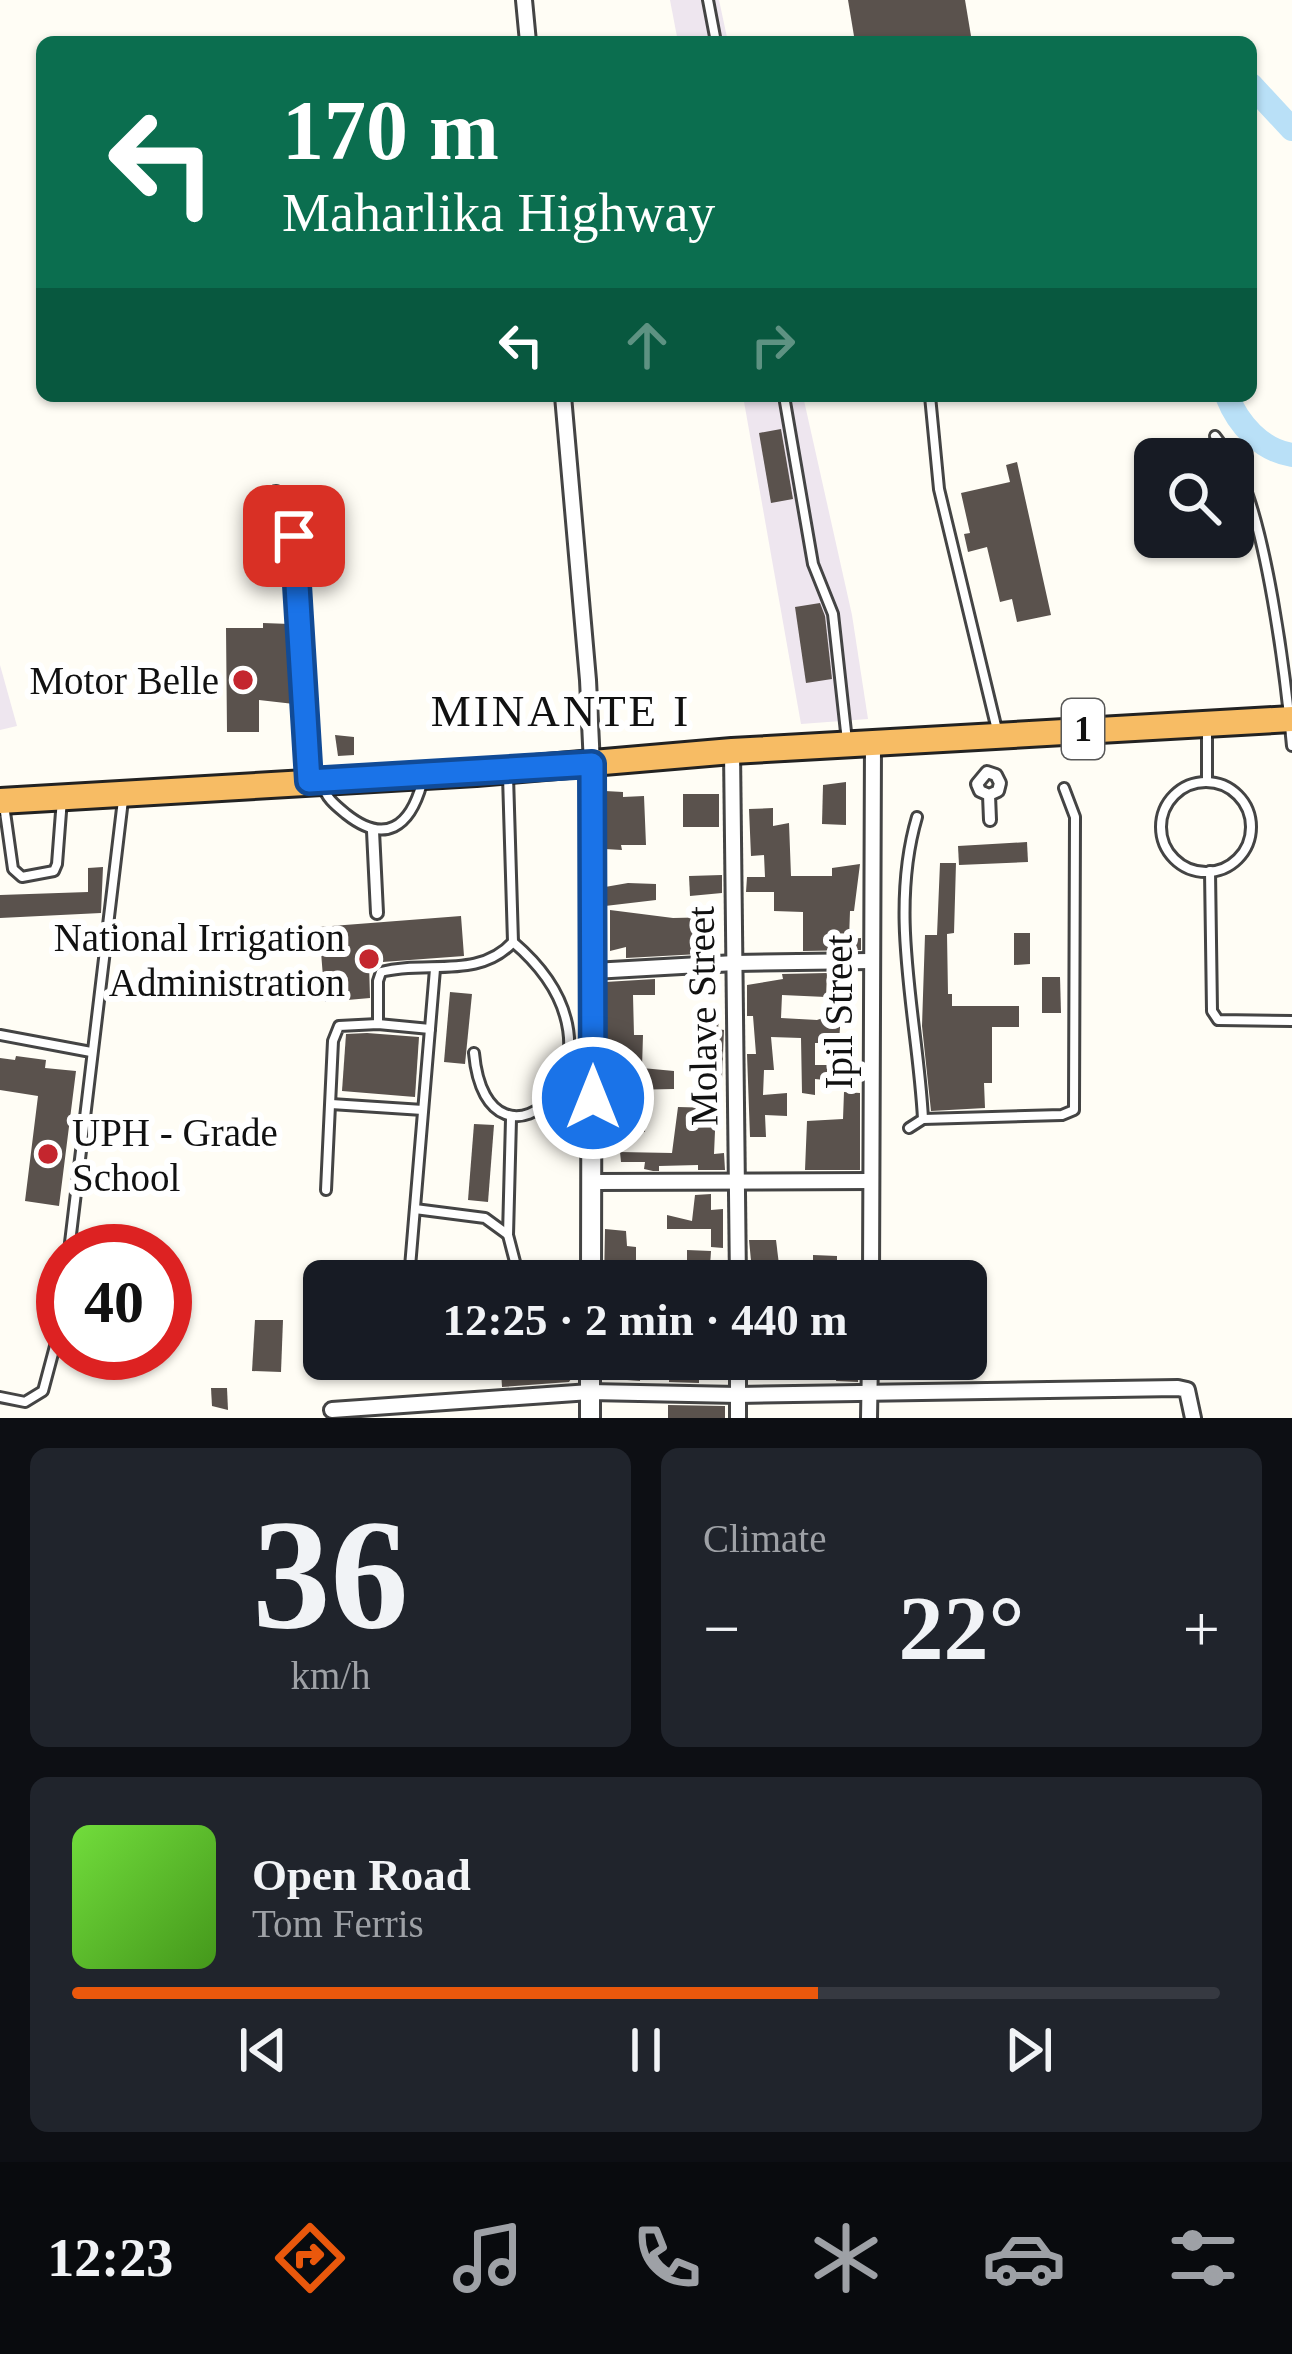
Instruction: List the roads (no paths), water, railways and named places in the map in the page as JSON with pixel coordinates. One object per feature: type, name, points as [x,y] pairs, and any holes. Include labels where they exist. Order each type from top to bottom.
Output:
[{"type":"highway","name":"1","points":[[2,801],[1291,719]]},
{"type":"street","points":[[524,0],[527,36]]},
{"type":"street","points":[[563,402],[592,764],[591,1260]]},
{"type":"street","points":[[275,494],[297,552],[315,781]]},
{"type":"street","points":[[990,820],[989,795],[998,791],[1000,783],[997,775],[988,772],[992,735]]},
{"type":"street","name":"Ipil Street","points":[[860,743],[870,961],[871,1260]]},
{"type":"street","name":"Molave Street","points":[[732,751],[738,1260]]},
{"type":"street","points":[[373,831],[377,913]]},
{"type":"street","points":[[593,971],[870,961]]},
{"type":"street","points":[[592,1182],[871,1180]]},
{"type":"street","points":[[590,1380],[590,1418]]},
{"type":"street","points":[[738,1380],[738,1418]]},
{"type":"street","points":[[869,1380],[869,1418]]},
{"type":"street","points":[[332,1410],[590,1392],[738,1395],[1178,1388],[1188,1394],[1193,1418]]},
{"type":"lane","points":[[708,0],[715,36]]},
{"type":"lane","points":[[785,402],[813,564],[833,614],[860,743]]},
{"type":"lane","points":[[931,402],[939,489],[992,735]]},
{"type":"lane","points":[[1254,521],[1292,746]]},
{"type":"lane","points":[[1207,722],[1207,782]]},
{"type":"lane","points":[[474,1052],[489,1102],[499,1115],[511,1119],[530,1113],[557,1089],[568,1066],[571,1035],[560,998],[513,942],[508,771]]},
{"type":"lane","points":[[315,781],[333,803],[373,831],[403,821],[418,800],[424,776]]},
{"type":"lane","points":[[1207,782],[1225,786],[1239,797],[1250,822],[1240,855],[1226,867],[1210,871],[1191,869],[1175,860],[1161,827],[1174,795],[1207,782]]},
{"type":"lane","points":[[909,1128],[923,1119],[1075,1111],[1075,818],[1064,788]]},
{"type":"lane","points":[[72,1224],[124,794]]},
{"type":"lane","points":[[2,801],[13,869],[22,877],[34,877],[54,871],[57,864],[62,797]]},
{"type":"lane","points":[[917,817],[908,851],[907,1000],[920,1051],[923,1119]]},
{"type":"lane","points":[[1210,871],[1212,1011],[1218,1020],[1292,1021]]},
{"type":"lane","points":[[378,1024],[382,972],[492,959],[513,942]]},
{"type":"lane","points":[[411,1260],[435,969]]},
{"type":"lane","points":[[326,1190],[333,1041],[339,1026],[430,1029]]},
{"type":"lane","points":[[0,1035],[91,1052]]},
{"type":"lane","points":[[331,1104],[423,1110]]},
{"type":"lane","points":[[511,1119],[508,1235],[515,1260]]},
{"type":"lane","points":[[415,1209],[485,1218],[508,1235]]},
{"type":"lane","points":[[0,1397],[25,1402],[43,1391],[46,1380]]},
{"type":"waterway","points":[[1257,91],[1292,129]]},
{"type":"waterway","points":[[1230,402],[1252,434],[1270,448],[1292,455]]},
{"type":"place","name":"Motor Belle","points":[[243,680]]},
{"type":"place","name":"National Irrigation Administration","points":[[369,959]]},
{"type":"place","name":"UPH - Grade School","points":[[48,1154]]},
{"type":"district","name":"MINANTE I","points":[[561,711]]}]
